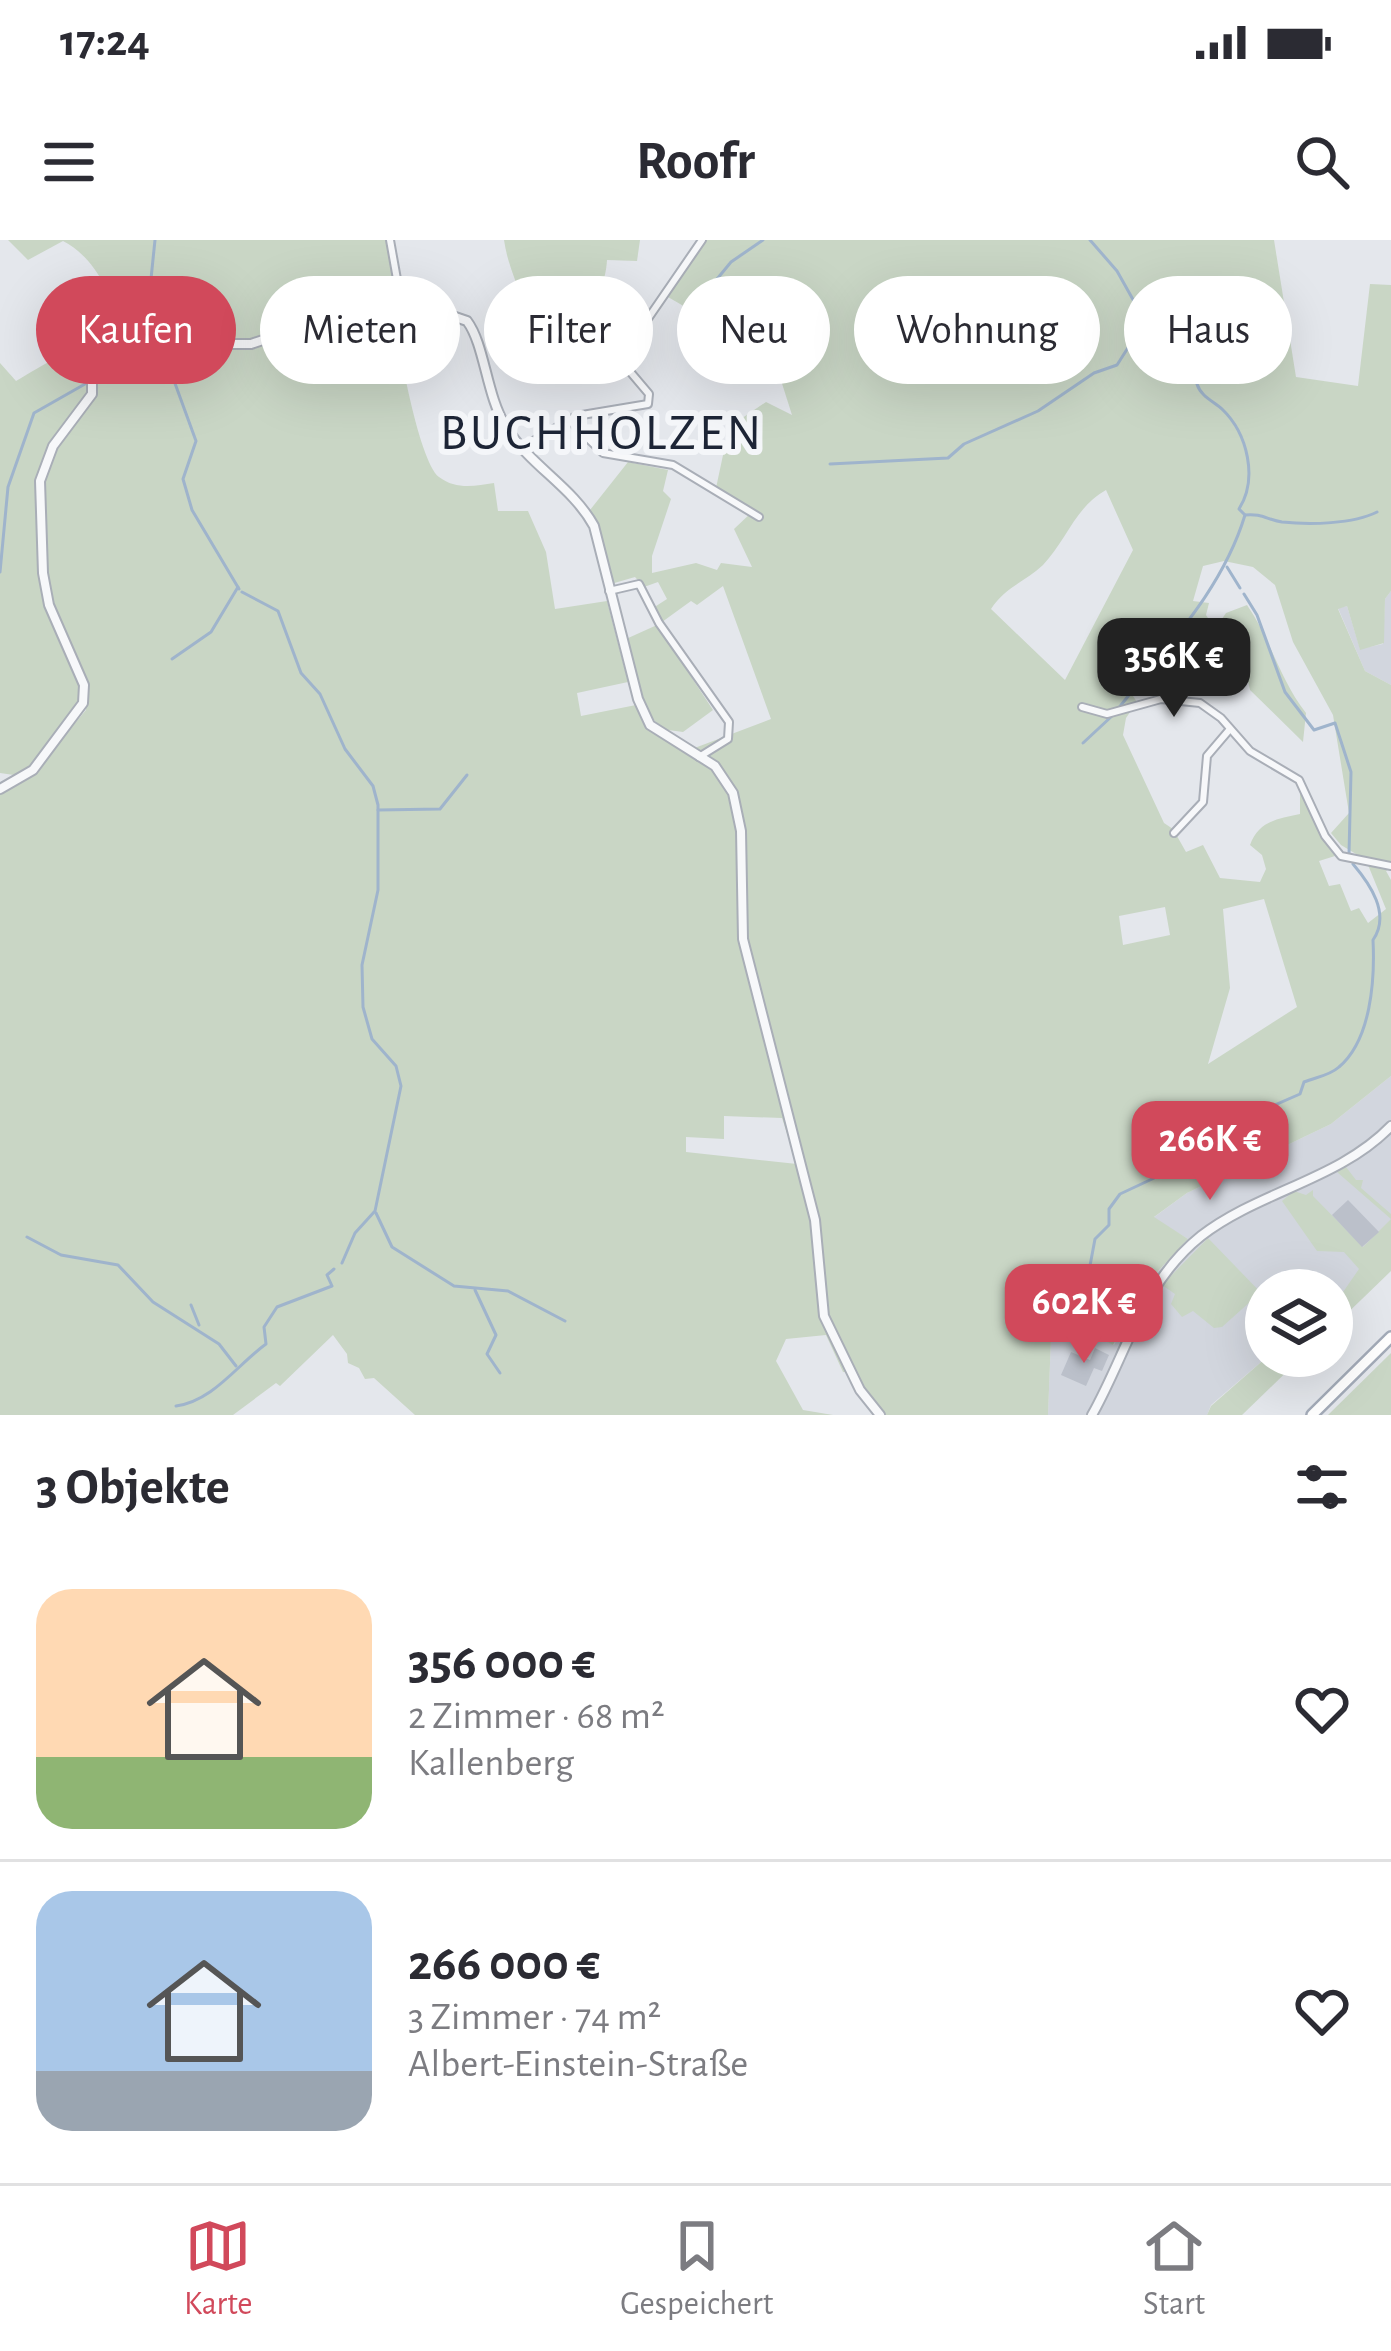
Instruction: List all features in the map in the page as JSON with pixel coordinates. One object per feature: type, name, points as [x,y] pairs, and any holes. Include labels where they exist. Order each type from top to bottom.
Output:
[{"type":"main road","points":[[1312,1415],[1391,1337]]},
{"type":"street","points":[[390,240],[396,276]]},
{"type":"street","points":[[521,448],[569,420],[639,409],[650,402],[648,392],[626,366],[625,352],[702,240]]},
{"type":"street","points":[[460,320],[471,324],[495,406],[521,448],[586,513],[599,542],[641,708],[650,725],[728,779],[739,817],[743,939],[814,1220],[824,1316],[860,1390],[880,1415]]},
{"type":"street","points":[[0,789],[33,770],[83,703],[84,686],[49,605],[43,573],[40,481],[53,446],[92,394],[92,348],[110,334],[179,323],[195,325],[221,344],[260,341]]},
{"type":"street","points":[[569,420],[603,453],[674,465],[760,517]]},
{"type":"street","points":[[609,591],[639,584],[659,623],[729,722],[728,739],[699,757]]},
{"type":"street","points":[[1082,707],[1107,714],[1161,700],[1193,701],[1250,751],[1299,780],[1325,836],[1341,856],[1387,866]]},
{"type":"street","points":[[1174,832],[1203,802],[1207,755],[1230,729]]},
{"type":"street","points":[[1092,1415],[1145,1302],[1188,1248],[1231,1216],[1353,1157],[1391,1126]]},
{"type":"shaded area","points":[[1391,591],[1391,685],[1365,671],[1338,608],[1347,606],[1360,649],[1383,644],[1385,599]]},
{"type":"shaded area","points":[[1391,1076],[1391,1236],[1353,1282],[1353,1269],[1245,1269],[1245,1376],[1211,1405],[1207,1415],[1048,1415],[1052,1311],[1114,1345],[1148,1282],[1188,1239],[1153,1218],[1187,1193],[1331,1124]]},
{"type":"green space","points":[[8,240],[389,240],[394,276],[260,276],[260,339],[236,342],[236,276],[99,276],[85,257],[63,241],[28,260]]},
{"type":"green space","points":[[504,240],[640,240],[637,261],[607,260],[605,276],[514,276]]},
{"type":"green space","points":[[705,240],[1274,240],[1280,276],[1124,276],[1124,384],[1292,384],[1292,352],[1296,377],[1358,386],[1370,284],[1391,285],[1391,591],[1385,599],[1384,643],[1360,650],[1347,606],[1338,609],[1365,671],[1391,685],[1391,868],[1386,871],[1391,880],[1391,1076],[1331,1124],[1187,1193],[1154,1217],[1188,1239],[1148,1282],[1113,1345],[1052,1312],[1048,1415],[872,1415],[874,1404],[855,1373],[843,1372],[826,1335],[786,1339],[776,1361],[803,1410],[833,1415],[415,1415],[374,1378],[365,1379],[359,1368],[348,1363],[333,1335],[280,1386],[276,1383],[233,1415],[0,1415],[0,791],[36,770],[86,710],[86,685],[51,605],[45,573],[42,481],[48,458],[96,384],[236,384],[236,346],[260,339],[260,384],[407,384],[423,447],[439,477],[466,486],[494,483],[498,511],[528,511],[546,552],[555,609],[607,601],[628,682],[577,693],[581,716],[636,705],[648,726],[684,752],[771,719],[723,586],[662,622],[653,608],[667,599],[658,582],[644,587],[635,577],[611,584],[602,536],[590,510],[628,462],[668,470],[663,491],[671,499],[652,556],[652,573],[696,563],[717,570],[721,563],[752,567],[734,529],[752,512],[716,488],[729,427],[766,402],[792,415],[782,384],[830,384],[830,276],[682,276]],"holes":[[[1106,490],[1133,550],[1065,680],[991,609],[1043,565],[1079,514]],[[1224,561],[1253,567],[1275,585],[1293,642],[1333,715],[1349,813],[1331,833],[1366,860],[1386,909],[1368,923],[1359,908],[1351,911],[1340,884],[1329,886],[1319,861],[1335,856],[1300,788],[1300,814],[1264,826],[1250,845],[1262,855],[1266,869],[1260,882],[1220,878],[1203,845],[1186,852],[1164,823],[1123,735],[1126,718],[1137,702],[1129,690],[1177,644],[1193,658],[1208,640],[1218,647],[1229,642],[1242,655],[1250,690],[1303,742],[1306,713],[1247,605],[1226,613],[1215,629],[1206,615],[1209,603],[1193,601],[1203,566]],[[1264,899],[1297,1007],[1208,1064],[1230,988],[1223,909]],[[1165,907],[1170,935],[1123,945],[1119,916]],[[724,1116],[782,1118],[797,1164],[686,1152],[686,1137],[724,1139]]]},
{"type":"green space","points":[[0,363],[16,381],[36,370],[36,384],[93,387],[41,469],[48,606],[82,693],[78,709],[21,776],[0,773]]},
{"type":"green space","points":[[657,625],[713,710],[683,732],[661,729],[641,703],[626,639]]},
{"type":"green space","points":[[1346,1167],[1356,1180],[1363,1180],[1361,1188],[1391,1219],[1337,1172]]},
{"type":"green space","points":[[1313,1190],[1313,1196],[1363,1247],[1391,1219],[1391,1271],[1353,1308],[1353,1278],[1359,1269],[1344,1252],[1317,1251],[1282,1201],[1294,1191],[1306,1195]]},
{"type":"green space","points":[[1208,1238],[1245,1276],[1245,1306],[1222,1327],[1214,1328],[1193,1311],[1182,1317],[1171,1304],[1175,1294],[1162,1285]]},
{"type":"green space","points":[[1391,1353],[1391,1415],[1328,1415]]},
{"type":"green space","points":[[1245,1376],[1281,1377],[1242,1415],[1207,1415]]},
{"type":"building","points":[[1348,1200],[1379,1232],[1362,1247],[1332,1215]]},
{"type":"building","points":[[1095,1348],[1109,1355],[1102,1371],[1094,1368],[1086,1386],[1061,1375],[1071,1352],[1090,1360]]},
{"type":"waterway","points":[[151,276],[155,240]]},
{"type":"waterway","points":[[719,276],[763,240]]},
{"type":"waterway","points":[[1090,240],[1117,271],[1145,321],[1194,365],[1199,389],[1238,431],[1249,471],[1239,509],[1245,515],[1222,569],[1191,617],[1118,709]]},
{"type":"waterway","points":[[830,464],[948,458],[964,444],[1038,411],[1094,373],[1117,365],[1124,354]]},
{"type":"waterway","points":[[0,572],[8,487],[34,413],[85,384]]},
{"type":"waterway","points":[[175,384],[196,441],[183,479],[192,510],[239,589]]},
{"type":"waterway","points":[[1245,515],[1318,523],[1377,512]]},
{"type":"waterway","points":[[1227,567],[1240,588]]},
{"type":"waterway","points":[[172,659],[211,632],[238,587]]},
{"type":"waterway","points":[[242,592],[278,611],[301,673],[320,694],[345,749],[373,786],[378,805],[378,890],[362,965],[363,1007],[372,1039],[396,1066],[401,1086],[375,1211],[355,1233],[342,1263]]},
{"type":"waterway","points":[[1244,594],[1257,615],[1285,692],[1314,730],[1335,723],[1351,772],[1349,854]]},
{"type":"waterway","points":[[1083,743],[1112,716]]},
{"type":"waterway","points":[[378,810],[440,809],[467,775]]},
{"type":"waterway","points":[[1089,1271],[1095,1239],[1109,1225],[1109,1209],[1120,1194],[1229,1143],[1259,1112],[1300,1094],[1304,1082],[1331,1072],[1350,1055],[1369,1008],[1373,940],[1380,920],[1372,890],[1353,864]]},
{"type":"waterway","points":[[376,1213],[392,1247],[454,1286],[508,1291],[565,1321]]},
{"type":"waterway","points":[[27,1237],[61,1255],[118,1265],[153,1302],[219,1344],[236,1366]]},
{"type":"waterway","points":[[176,1406],[202,1397],[224,1381],[266,1344],[264,1327],[277,1307],[332,1286],[327,1275],[334,1269]]},
{"type":"waterway","points":[[475,1290],[496,1335],[487,1354],[500,1373]]},
{"type":"waterway","points":[[191,1305],[199,1325]]},
{"type":"district","name":"BUCHHOLZEN","points":[[602,433]]}]
